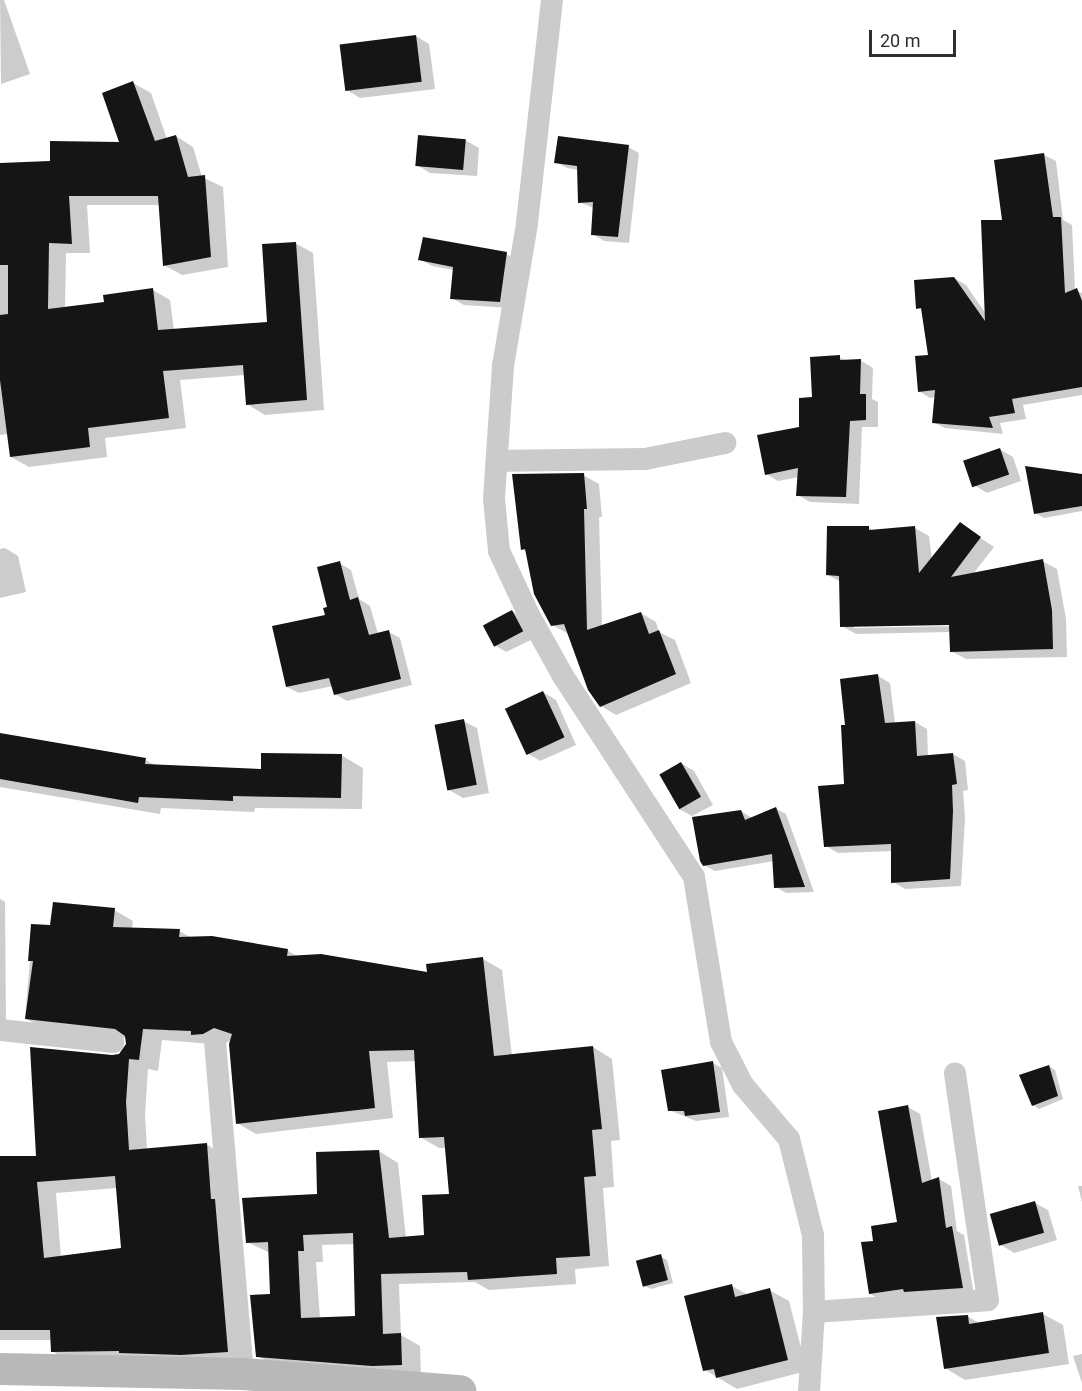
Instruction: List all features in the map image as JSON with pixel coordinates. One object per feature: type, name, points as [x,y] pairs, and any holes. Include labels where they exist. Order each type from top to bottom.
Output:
[{"type":"street","points":[[552,0],[527,224],[503,366],[494,499],[499,551],[528,613],[563,676],[694,878],[721,1042],[743,1085],[789,1139],[813,1235],[814,1312],[809,1391]]},
{"type":"street","points":[[497,461],[645,459],[725,443]]},
{"type":"street","points":[[0,1030],[112,1042]]},
{"type":"street","points":[[215,1041],[243,1374]]},
{"type":"street","points":[[814,1312],[988,1300],[955,1074]]},
{"type":"street","points":[[0,1369],[243,1374],[460,1391]]},
{"type":"building","points":[[416,35],[422,82],[345,91],[340,44]]},
{"type":"building","points":[[133,81],[155,141],[176,135],[188,177],[205,175],[211,257],[163,266],[158,196],[69,196],[72,244],[49,243],[48,309],[104,302],[103,295],[153,288],[158,330],[267,322],[262,244],[296,242],[307,400],[246,405],[243,365],[163,371],[169,418],[88,428],[90,447],[10,457],[0,380],[0,315],[8,314],[8,265],[0,265],[0,163],[50,161],[50,141],[119,142],[102,93]]},
{"type":"building","points":[[418,135],[466,139],[463,170],[415,166]]},
{"type":"building","points":[[558,136],[629,145],[618,237],[591,235],[593,202],[578,203],[577,166],[554,163]]},
{"type":"building","points":[[1044,153],[1053,217],[1061,217],[1065,293],[1077,288],[1082,301],[1082,387],[1012,399],[1015,413],[989,417],[993,428],[932,423],[935,390],[918,392],[915,356],[928,355],[921,308],[916,309],[914,280],[954,277],[985,321],[981,220],[1002,220],[994,160]]},
{"type":"building","points":[[423,237],[507,252],[500,302],[450,299],[453,267],[418,260]]},
{"type":"building","points":[[840,355],[840,360],[861,359],[860,394],[866,394],[866,420],[850,421],[846,497],[796,496],[798,468],[765,475],[757,435],[799,427],[799,398],[812,397],[810,357]]},
{"type":"building","points":[[1000,448],[1009,474],[972,487],[963,461]]},
{"type":"building","points":[[1025,466],[1082,474],[1082,506],[1034,514]]},
{"type":"building","points":[[584,473],[587,509],[584,509],[587,630],[641,612],[649,634],[659,630],[676,674],[600,707],[588,690],[564,624],[551,626],[534,594],[525,549],[521,550],[512,474]]},
{"type":"building","points":[[960,522],[981,537],[951,577],[1043,559],[1052,610],[1053,649],[950,652],[949,625],[840,627],[839,576],[826,575],[827,526],[869,526],[869,530],[915,526],[919,573]]},
{"type":"building","points":[[340,561],[350,600],[358,597],[369,635],[389,630],[401,679],[334,695],[329,678],[286,687],[272,626],[325,615],[323,608],[327,607],[317,567]]},
{"type":"building","points":[[512,610],[523,631],[494,647],[483,625]]},
{"type":"building","points":[[878,674],[885,723],[915,721],[917,756],[953,753],[957,784],[952,785],[950,879],[891,883],[891,844],[824,847],[818,786],[844,784],[841,725],[845,725],[840,679]]},
{"type":"building","points":[[543,691],[565,737],[526,755],[505,709]]},
{"type":"building","points":[[464,719],[477,785],[447,790],[435,725]]},
{"type":"building","points":[[0,733],[146,758],[145,764],[261,769],[261,753],[342,754],[341,798],[233,796],[233,801],[139,797],[138,803],[0,779]]},
{"type":"building","points":[[681,762],[701,797],[679,809],[659,774]]},
{"type":"building","points":[[776,807],[805,887],[774,888],[772,854],[703,866],[700,861],[692,817],[741,810],[745,820]]},
{"type":"building","points":[[53,902],[115,908],[113,927],[180,929],[179,937],[212,936],[288,949],[287,956],[321,954],[427,972],[426,964],[483,957],[494,1056],[593,1046],[602,1129],[592,1130],[596,1176],[584,1177],[590,1256],[556,1258],[557,1274],[468,1280],[467,1272],[381,1274],[383,1334],[401,1333],[402,1365],[372,1366],[256,1357],[250,1295],[270,1294],[268,1242],[246,1243],[242,1198],[317,1194],[316,1152],[379,1150],[389,1238],[424,1235],[422,1195],[449,1194],[444,1137],[419,1138],[414,1050],[369,1051],[375,1108],[236,1124],[229,1044],[232,1034],[214,1028],[203,1034],[191,1035],[191,1031],[143,1029],[139,1060],[129,1059],[126,1102],[129,1150],[207,1143],[211,1199],[215,1199],[228,1352],[181,1355],[119,1353],[119,1351],[51,1352],[50,1330],[0,1330],[0,1156],[36,1156],[30,1047],[112,1055],[119,1054],[126,1044],[125,1036],[115,1029],[25,1019],[33,961],[28,961],[31,924],[50,925]],"holes":[[[115,1176],[121,1248],[44,1258],[37,1182]],[[353,1233],[355,1316],[301,1318],[298,1251],[304,1251],[303,1235]]]},
{"type":"building","points":[[713,1061],[720,1112],[685,1116],[684,1111],[668,1111],[661,1070]]},
{"type":"building","points":[[1049,1065],[1058,1096],[1032,1106],[1019,1075]]},
{"type":"building","points":[[908,1105],[922,1183],[939,1177],[946,1228],[952,1226],[963,1288],[904,1292],[903,1289],[869,1294],[861,1242],[873,1241],[871,1226],[897,1222],[878,1111]]},
{"type":"building","points":[[1035,1201],[1044,1233],[999,1246],[990,1214]]},
{"type":"building","points":[[661,1254],[668,1280],[643,1287],[636,1261]]},
{"type":"building","points":[[732,1284],[735,1297],[770,1288],[788,1360],[716,1378],[714,1369],[703,1371],[684,1296]]},
{"type":"building","points":[[1043,1312],[1049,1353],[944,1369],[936,1317],[968,1315],[969,1324]]}]
